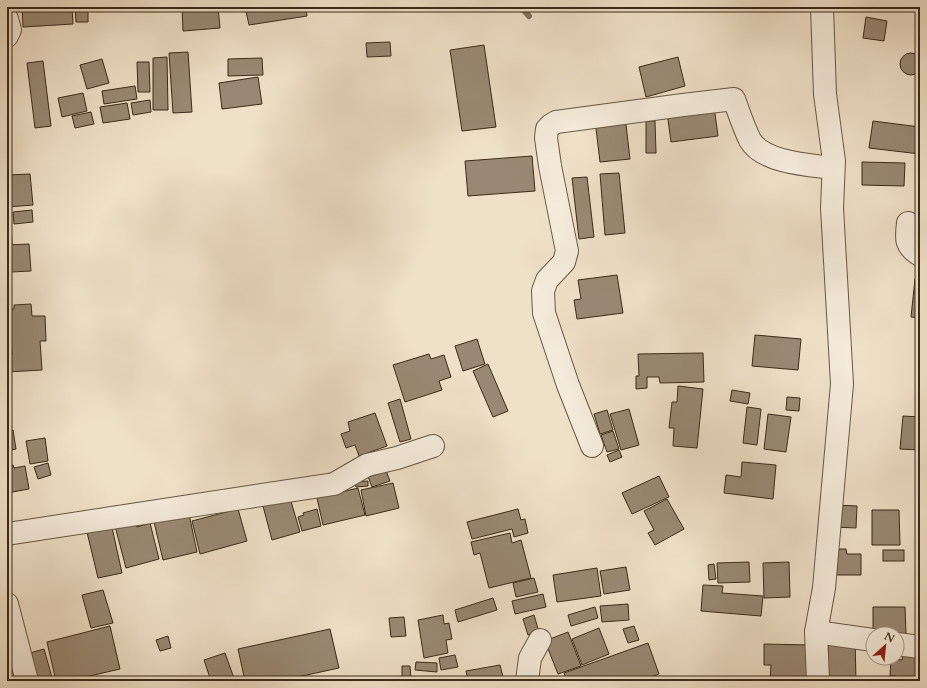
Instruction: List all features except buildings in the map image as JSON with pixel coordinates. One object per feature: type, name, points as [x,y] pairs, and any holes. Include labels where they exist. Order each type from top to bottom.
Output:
[{"type":"street","points":[[818,681],[816,632],[824,588],[842,384],[832,208],[834,161],[825,94],[822,7]]},
{"type":"street","points":[[7,19],[10,30],[7,36]]},
{"type":"street","points":[[592,446],[566,379],[544,313],[543,291],[545,285],[547,280],[564,262],[567,251],[546,138],[547,129],[550,125],[556,122],[734,99],[751,141],[763,152],[783,160],[805,165],[833,168]]},
{"type":"street","points":[[908,223],[908,244],[920,255]]},
{"type":"street","points":[[7,534],[334,484],[367,466],[433,446]]},
{"type":"street","points":[[7,604],[14,661],[27,681]]},
{"type":"street","points":[[816,632],[865,639]]},
{"type":"street","points":[[527,681],[530,658],[540,640]]},
{"type":"street","points":[[905,645],[920,647]]},
{"type":"waterway","points":[[521,7],[529,16]]}]
